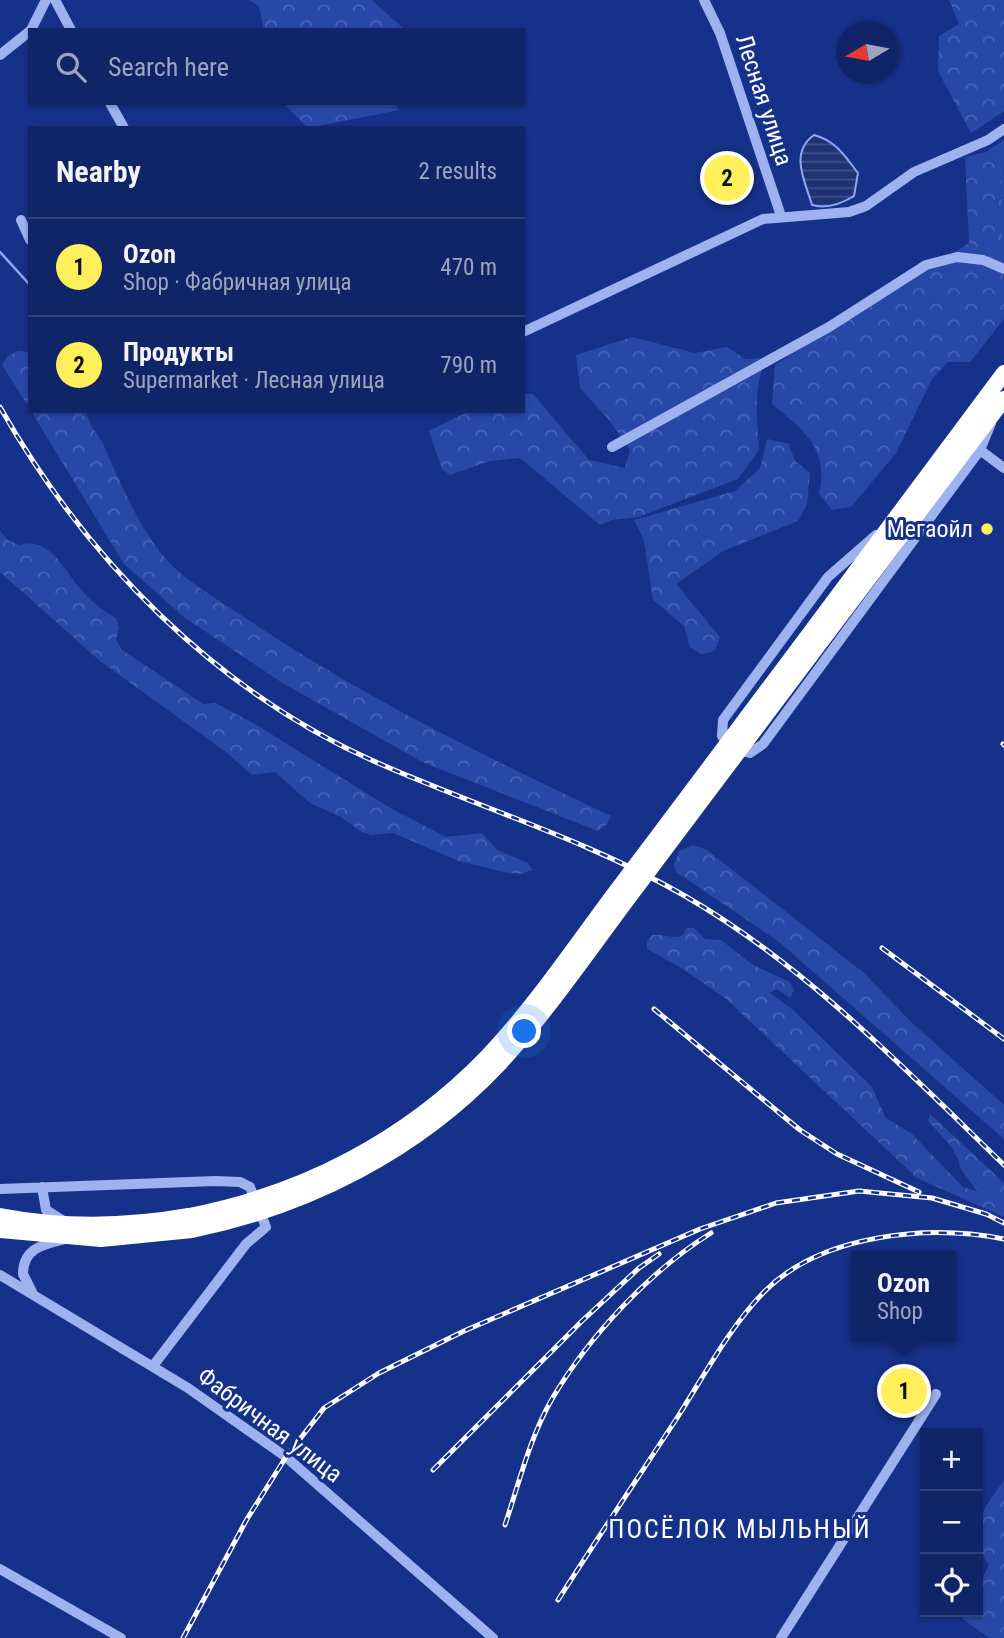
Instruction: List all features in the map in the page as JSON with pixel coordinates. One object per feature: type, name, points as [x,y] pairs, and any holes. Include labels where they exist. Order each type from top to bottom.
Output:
[{"type":"highway","points":[[0,1216],[75,1231],[128,1237],[276,1208],[354,1174],[426,1128],[475,1087],[552,1000],[1004,373]]},
{"type":"highway","points":[[805,652],[863,585],[1002,402]]},
{"type":"highway","points":[[0,1230],[75,1231]]},
{"type":"street","points":[[32,28],[46,0]]},
{"type":"street","points":[[55,0],[70,28]]},
{"type":"street","name":"Лесная улица","points":[[704,0],[720,33],[780,216]]},
{"type":"street","points":[[0,55],[28,33]]},
{"type":"street","points":[[111,105],[123,126]]},
{"type":"street","points":[[525,331],[763,219],[849,212],[866,206],[914,172],[988,140],[1004,129]]},
{"type":"street","points":[[21,220],[28,236]]},
{"type":"street","points":[[612,447],[829,327],[926,265],[957,257],[983,260],[1004,269]]},
{"type":"street","points":[[916,492],[816,592],[723,720],[721,730],[729,746],[744,754],[759,749],[980,450],[1002,402]]},
{"type":"street","points":[[980,450],[1004,468]]},
{"type":"street","points":[[863,585],[905,550]]},
{"type":"street","points":[[0,1189],[234,1181],[245,1184],[254,1191],[266,1227],[246,1244],[153,1366]]},
{"type":"street","points":[[42,1186],[44,1206],[50,1214],[75,1231]]},
{"type":"street","points":[[39,1299],[25,1283],[25,1260],[34,1248],[75,1231]]},
{"type":"street","name":"Фабричная улица","points":[[0,1275],[153,1366],[286,1457],[493,1638]]},
{"type":"street","points":[[780,1638],[936,1394]]},
{"type":"street","points":[[0,1569],[121,1638]]},
{"type":"green space","points":[[249,0],[372,0],[403,28],[264,28],[259,6]]},
{"type":"green space","points":[[949,0],[1004,0],[1004,111],[971,133],[938,71],[939,36],[959,24]]},
{"type":"green space","points":[[285,105],[395,105],[399,110],[318,126],[306,126]]},
{"type":"green space","points":[[1004,140],[1004,167],[986,152]]},
{"type":"green space","points":[[986,152],[1004,166],[997,212],[997,261],[1004,278],[1004,319],[970,362],[948,362],[932,379],[896,453],[851,507],[832,510],[819,494],[821,478],[817,452],[804,432],[772,404],[775,365],[969,243],[965,157]]},
{"type":"green space","points":[[1004,167],[1004,266],[997,261],[997,212]]},
{"type":"green space","points":[[632,337],[695,353],[727,347],[745,359],[766,358],[758,392],[759,450],[738,479],[638,517],[612,520],[600,525],[520,458],[490,461],[450,475],[442,469],[429,431],[465,413],[525,413],[525,394],[533,394],[589,460],[625,468],[630,450],[609,420],[580,388],[576,355]]},
{"type":"green space","points":[[18,351],[28,352],[28,406],[2,365],[8,356]]},
{"type":"green space","points":[[32,413],[87,413],[148,535],[174,568],[194,584],[290,647],[379,700],[611,816],[607,824],[598,831],[422,762],[281,682],[185,618],[124,564]]},
{"type":"green space","points":[[767,439],[789,444],[795,461],[810,473],[807,504],[798,521],[723,551],[676,584],[720,637],[715,651],[701,654],[690,647],[684,626],[653,600],[644,540],[634,520],[735,491],[760,468]]},
{"type":"green space","points":[[0,531],[8,540],[19,545],[39,545],[48,550],[97,606],[116,618],[119,628],[116,640],[122,650],[203,704],[215,703],[253,723],[392,809],[446,837],[482,833],[497,850],[528,863],[532,870],[522,874],[503,872],[459,861],[393,833],[371,835],[310,803],[275,772],[252,775],[226,752],[100,661],[0,572]]},
{"type":"green space","points":[[693,845],[707,850],[864,973],[912,1023],[1004,1105],[1004,1139],[778,941],[676,872],[674,865],[679,851]]},
{"type":"green space","points":[[686,928],[694,928],[705,939],[721,940],[753,965],[790,982],[794,990],[790,998],[777,989],[770,993],[793,1010],[872,1087],[885,1117],[912,1134],[963,1187],[978,1192],[960,1168],[951,1146],[928,1121],[930,1114],[1004,1183],[1004,1217],[917,1178],[725,998],[683,969],[647,949],[647,941],[652,935],[679,936],[683,935]]},
{"type":"green space","points":[[1004,1480],[1004,1638],[989,1638],[963,1619],[983,1617],[983,1578],[989,1565],[983,1555],[983,1511]]},
{"type":"shaded area","points":[[814,135],[834,145],[858,173],[854,196],[833,205],[812,205],[803,177],[801,159],[806,142]]},
{"type":"waterway","points":[[0,252],[28,283]]},
{"type":"railway","points":[[0,407],[34,463],[73,517],[115,568],[160,615],[210,659],[263,699],[319,734],[378,763],[610,858],[685,896],[729,924],[772,954],[853,1021],[1004,1165]]},
{"type":"railway","points":[[882,948],[1004,1039]]},
{"type":"railway","points":[[654,1009],[800,1130],[837,1154],[919,1192]]},
{"type":"railway","points":[[183,1638],[247,1519],[286,1457],[324,1408],[379,1373],[464,1331],[700,1229],[776,1203],[859,1191],[932,1198],[986,1214],[1004,1223]]},
{"type":"railway","points":[[505,1525],[537,1429],[567,1375],[622,1307],[666,1266],[711,1233]]},
{"type":"railway","points":[[558,1600],[728,1337],[751,1306],[788,1272],[815,1257],[877,1238],[942,1233],[1004,1239]]},
{"type":"railway","points":[[433,1470],[582,1321],[639,1268],[659,1254]]},
{"type":"place","name":"Продукты","points":[[727,178]]},
{"type":"place","name":"Мегаойл","points":[[987,529]]},
{"type":"place","name":"Ozon","points":[[904,1391]]},
{"type":"district","name":"ПОСЁЛОК МЫЛЬНЫЙ","points":[[740,1529]]}]
